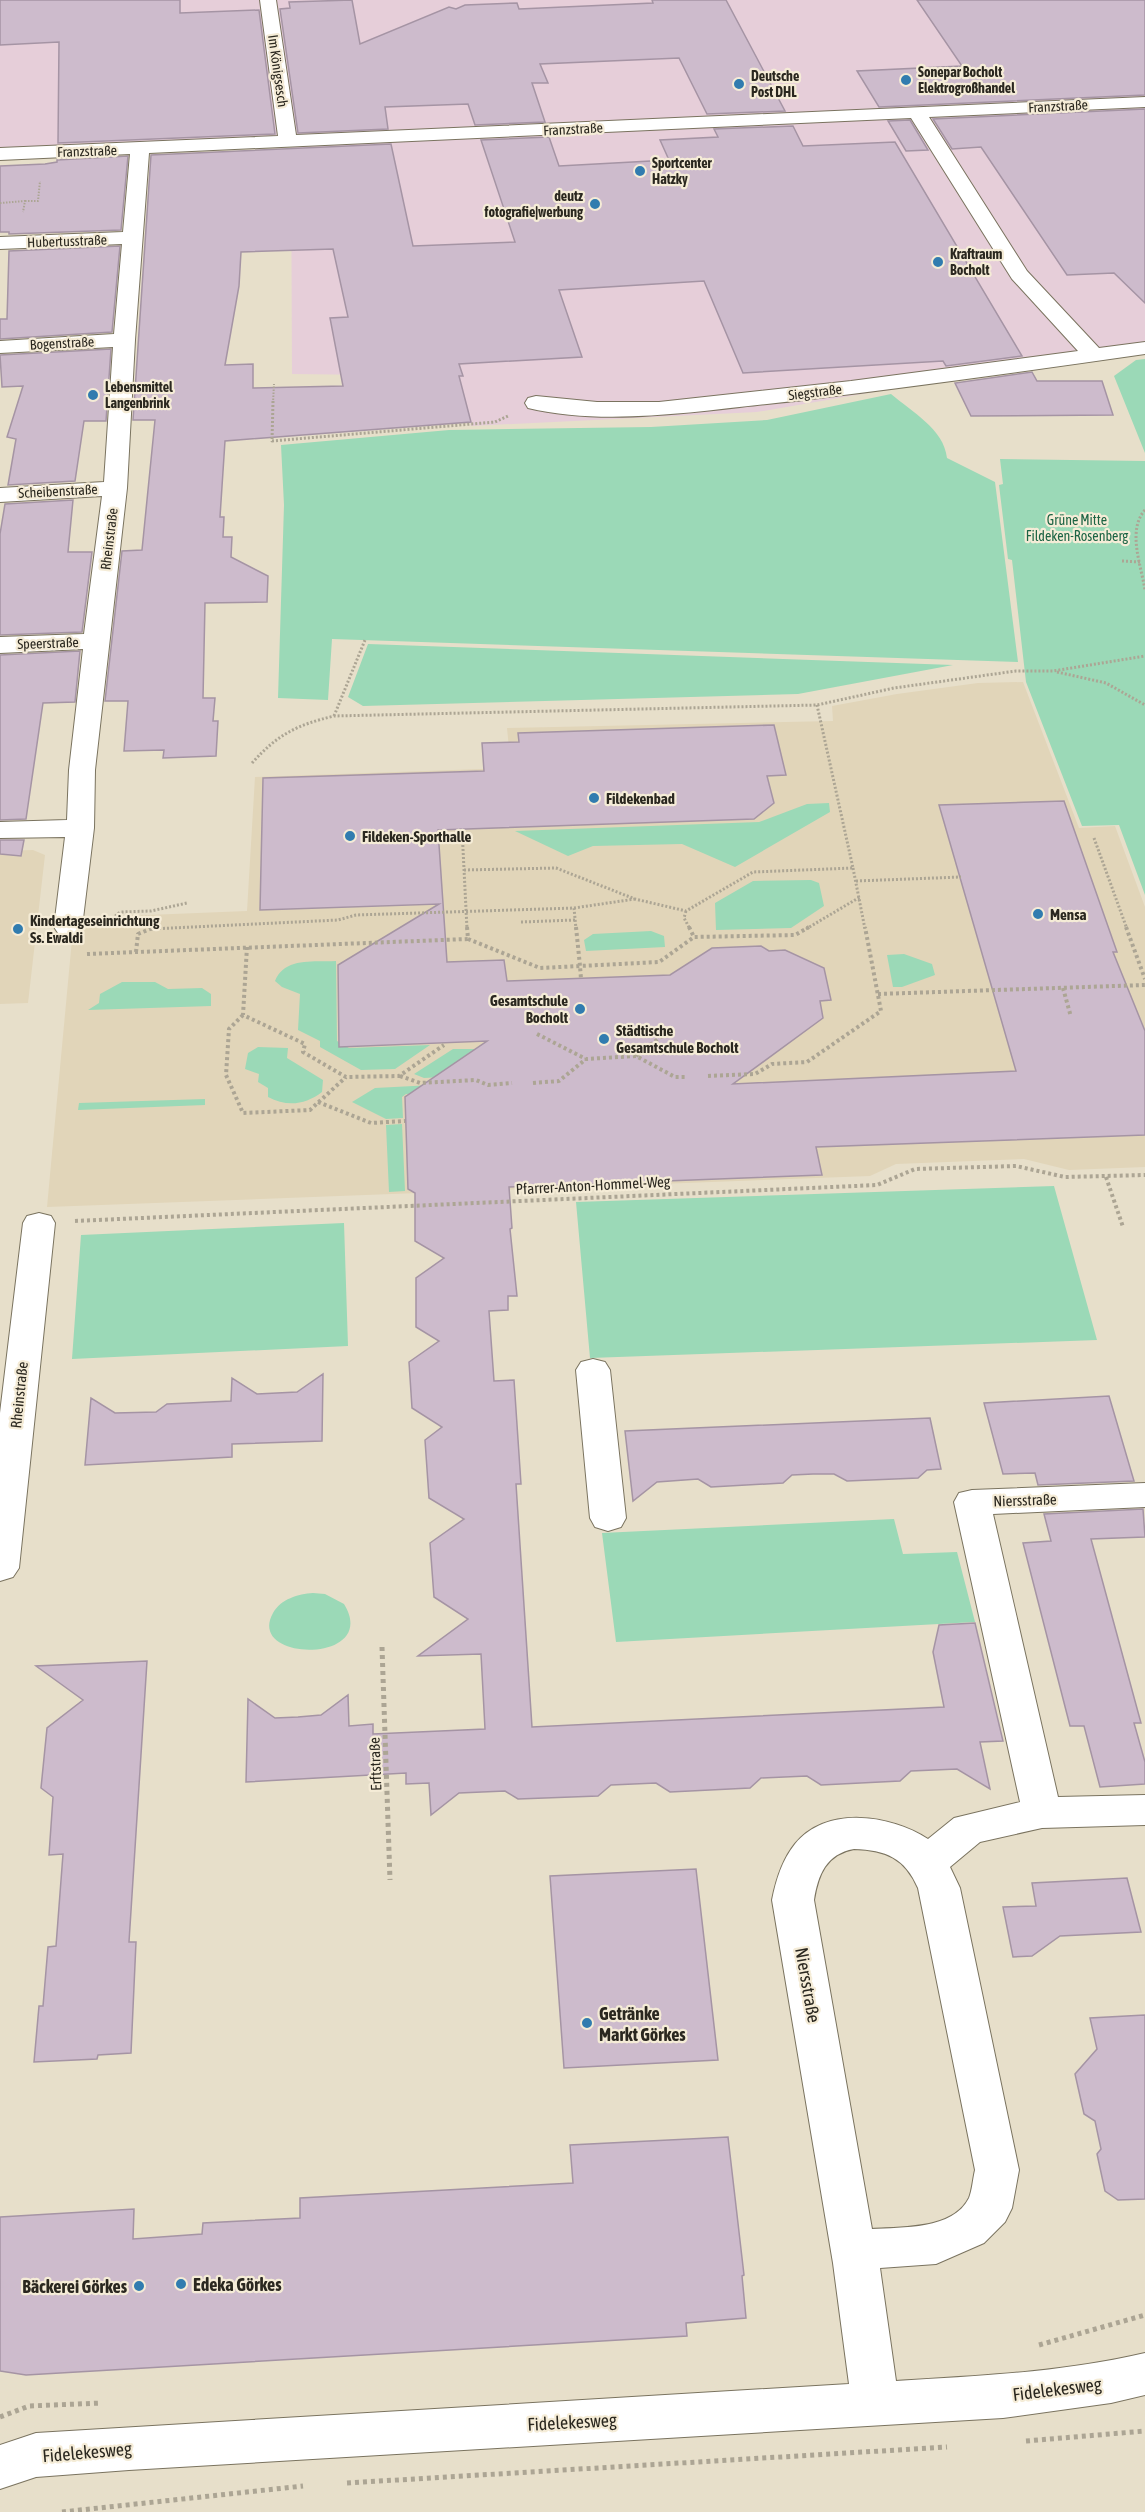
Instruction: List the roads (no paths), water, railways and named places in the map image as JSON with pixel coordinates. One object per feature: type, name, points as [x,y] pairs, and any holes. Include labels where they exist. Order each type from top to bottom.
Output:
[{"type":"street","name":"Im Königsesch","points":[[268,0],[288,141]]},
{"type":"street","name":"Franzstraße","points":[[0,154],[1145,102]]},
{"type":"street","points":[[917,113],[1019,275],[1094,356]]},
{"type":"street","name":"Rheinstraße","points":[[68,927],[80,828],[82,770],[115,488],[124,340],[140,149]]},
{"type":"street","name":"Hubertusstraße","points":[[0,243],[134,238]]},
{"type":"street","name":"Bogenstraße","points":[[0,347],[124,340]]},
{"type":"street","name":"Siegstraße","points":[[536,403],[597,410],[659,409],[851,388],[1145,348]]},
{"type":"street","name":"Scheibenstraße","points":[[0,495],[115,488]]},
{"type":"street","name":"Speerstraße","points":[[0,645],[96,641]]},
{"type":"street","points":[[0,830],[80,828]]},
{"type":"street","name":"Rheinstraße","points":[[0,1568],[39,1222]]},
{"type":"street","points":[[593,1370],[608,1518]]},
{"type":"street","name":"Niersstraße","points":[[1042,1813],[972,1502],[1145,1495]]},
{"type":"street","points":[[927,1863],[968,1829],[1042,1813],[1145,1810]]},
{"type":"street","name":"Niersstraße","points":[[853,2250],[936,2244],[968,2229],[988,2208],[997,2170],[939,1888],[927,1863],[907,1845],[886,1835],[859,1832],[831,1839],[812,1852],[798,1875],[793,1900],[853,2250],[876,2405]]},
{"type":"street","name":"Fidelekesweg","points":[[0,2467],[36,2455],[129,2448],[1003,2396],[1111,2382],[1145,2374]]},
{"type":"place","name":"Sonepar Bocholt Elektrogroßhandel","points":[[906,80]]},
{"type":"place","name":"Deutsche Post DHL","points":[[739,84]]},
{"type":"place","name":"Sportcenter Hatzky","points":[[640,171]]},
{"type":"place","name":"deutz fotografie|werbung","points":[[595,204]]},
{"type":"place","name":"Kraftraum Bocholt","points":[[938,262]]},
{"type":"place","name":"Lebensmittel Langenbrink","points":[[93,395]]},
{"type":"place","name":"Fildekenbad","points":[[594,798]]},
{"type":"place","name":"Fildeken-Sporthalle","points":[[350,836]]},
{"type":"place","name":"Mensa","points":[[1038,914]]},
{"type":"place","name":"Kindertageseinrichtung Ss. Ewaldi","points":[[18,929]]},
{"type":"place","name":"Gesamtschule Bocholt","points":[[580,1009]]},
{"type":"place","name":"Städtische Gesamtschule Bocholt","points":[[604,1039]]},
{"type":"place","name":"Getränke Markt Görkes","points":[[587,2023]]},
{"type":"place","name":"Edeka Görkes","points":[[181,2284]]},
{"type":"place","name":"Bäckerei Görkes","points":[[139,2286]]},
{"type":"park label","name":"Grüne Mitte Fildeken-Rosenberg","points":[[1077,528]]}]
